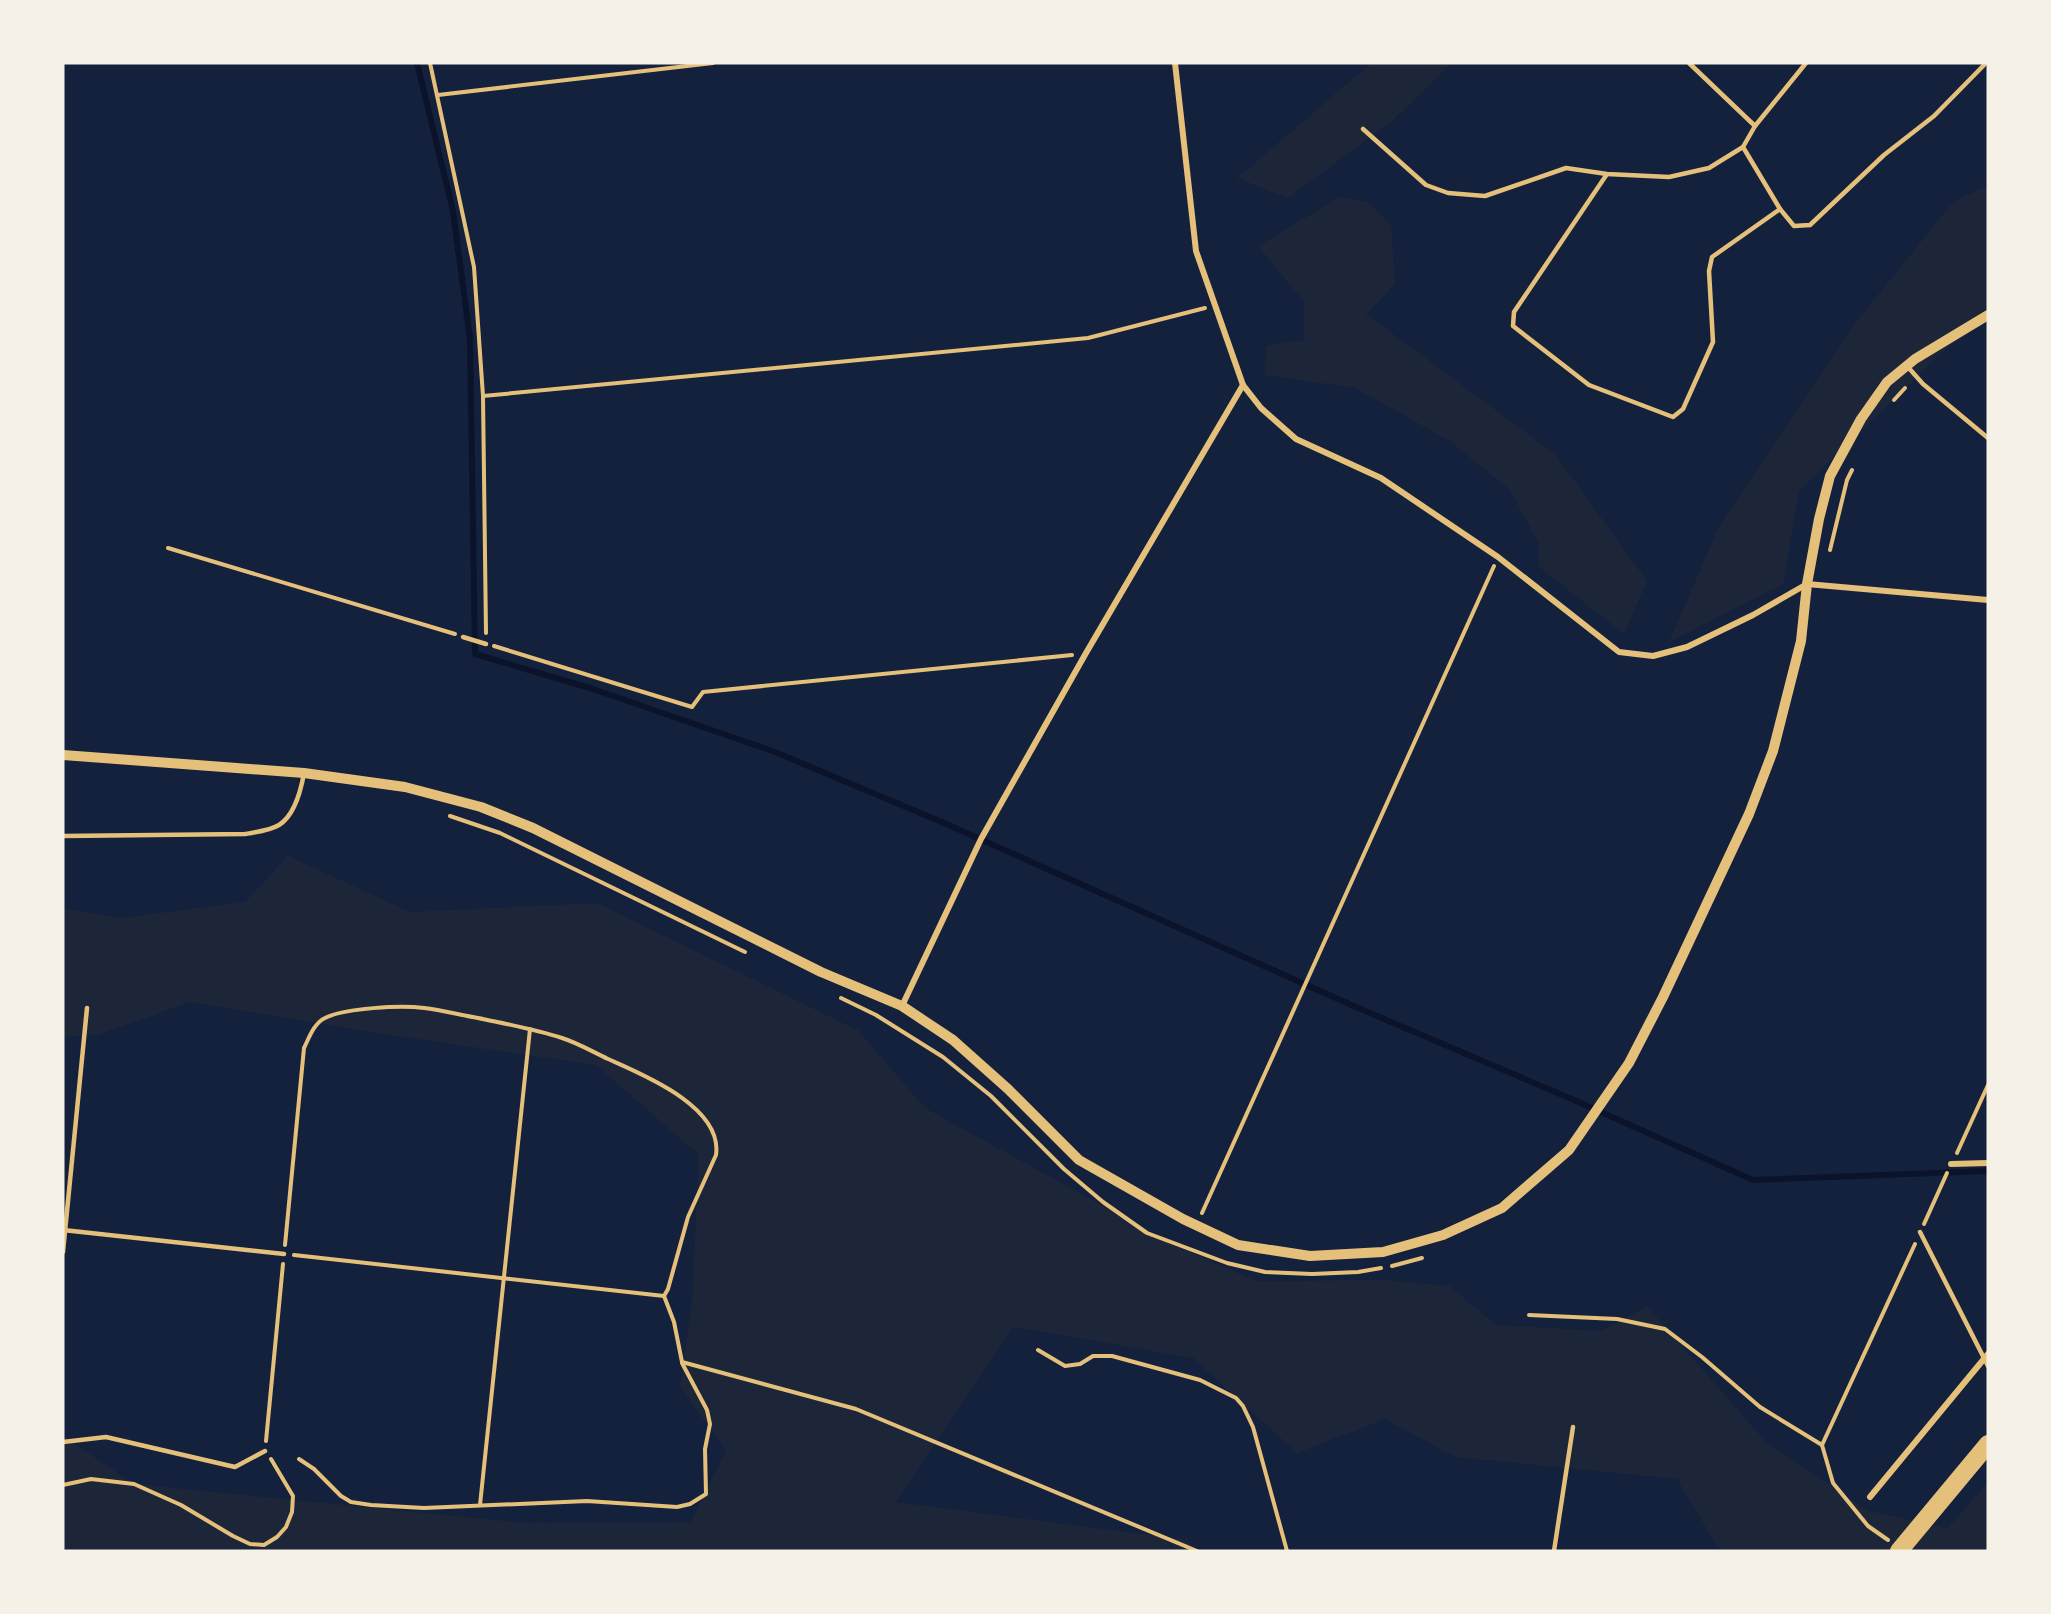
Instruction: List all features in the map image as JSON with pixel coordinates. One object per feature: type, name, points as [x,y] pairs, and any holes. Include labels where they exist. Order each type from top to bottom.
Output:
[{"type":"highway","points":[[1903,1546],[1988,1444]]},
{"type":"street","points":[[1175,63],[1196,251],[1243,385],[1261,408],[1296,439],[1381,478],[1498,558],[1618,652],[1653,656],[1686,646],[1754,615],[1807,584],[1988,600]]},
{"type":"street","points":[[63,755],[304,773],[405,787],[481,807],[532,828],[821,972],[902,1006],[954,1040],[1008,1089],[1079,1160],[1197,1226],[1238,1245],[1310,1256],[1383,1252],[1443,1235],[1502,1208],[1569,1150],[1629,1063],[1663,997],[1749,814],[1773,751],[1801,641],[1807,584],[1819,519],[1830,476],[1861,419],[1887,382],[1907,366],[1988,315]]},
{"type":"street","points":[[902,1006],[981,840],[1086,653],[1243,385]]},
{"type":"street","points":[[1952,1164],[1988,1163]]},
{"type":"street","points":[[1870,1497],[1986,1357]]},
{"type":"lane","points":[[1689,63],[1755,126]]},
{"type":"lane","points":[[1363,129],[1426,185],[1448,193],[1485,196],[1566,168],[1607,174],[1670,177],[1709,168],[1743,147],[1755,126],[1806,63]]},
{"type":"lane","points":[[1743,147],[1779,209],[1794,226],[1810,225],[1884,155],[1934,116],[1986,63]]},
{"type":"lane","points":[[1607,174],[1514,312],[1513,326],[1589,385],[1673,417],[1683,409],[1713,342],[1708,271],[1712,257],[1779,209]]},
{"type":"lane","points":[[1907,366],[1916,377],[1988,438]]},
{"type":"lane","points":[[463,637],[485,643]]},
{"type":"lane","points":[[63,836],[245,834],[268,829],[280,825],[292,809],[301,789],[304,773]]},
{"type":"lane","points":[[63,1252],[87,1008]]},
{"type":"lane","points":[[64,1230],[284,1254]]},
{"type":"lane","points":[[1920,1232],[1986,1357],[1988,1366]]},
{"type":"lane","points":[[1554,1551],[1573,1427]]},
{"type":"lane","points":[[63,1442],[106,1437],[235,1467],[265,1451]]},
{"type":"path","points":[[430,63],[474,267],[483,396],[485,643],[692,707],[703,692],[1086,653]]},
{"type":"path","points":[[438,94],[713,63]]},
{"type":"path","points":[[483,396],[1088,338],[1215,305]]},
{"type":"path","points":[[1887,408],[1916,377]]},
{"type":"path","points":[[1829,552],[1848,480],[1856,461]]},
{"type":"path","points":[[168,548],[463,637]]},
{"type":"path","points":[[1197,1226],[1498,558]]},
{"type":"path","points":[[448,815],[500,833],[748,954]]},
{"type":"path","points":[[834,995],[876,1015],[943,1057],[991,1096],[1064,1169],[1103,1202],[1147,1233],[1227,1263],[1265,1272],[1312,1274],[1358,1272],[1402,1264],[1424,1257]]},
{"type":"path","points":[[63,1485],[91,1479],[134,1484],[181,1505],[250,1544],[264,1545],[277,1537],[286,1527],[292,1512],[293,1496],[265,1451],[304,1048],[314,1028],[323,1019],[338,1014],[391,1007],[423,1007],[564,1038],[669,1090],[699,1112],[715,1134],[718,1145],[716,1155],[688,1217],[664,1296]]},
{"type":"path","points":[[480,1504],[530,1029]]},
{"type":"path","points":[[1903,1546],[1896,1545],[1868,1526],[1833,1483],[1822,1445],[1988,1085]]},
{"type":"path","points":[[284,1254],[664,1296]]},
{"type":"path","points":[[299,1459],[314,1469],[341,1496],[351,1502],[424,1508],[587,1501],[677,1507],[698,1500],[706,1494],[705,1449],[710,1424],[707,1410],[682,1362],[674,1322],[664,1296]]},
{"type":"path","points":[[1528,1315],[1617,1319],[1665,1329],[1760,1407],[1822,1445]]},
{"type":"path","points":[[1038,1350],[1065,1366],[1080,1364],[1093,1356],[1112,1356],[1200,1380],[1236,1398],[1243,1406],[1253,1427],[1287,1551]]},
{"type":"path","points":[[682,1362],[856,1409],[1197,1551]]},
{"type":"shaded area","points":[[1371,63],[1452,63],[1391,122],[1288,198],[1237,178]]},
{"type":"shaded area","points":[[1988,185],[1988,308],[1799,491],[1783,584],[1669,642],[1719,526],[1856,322],[1953,202]]},
{"type":"shaded area","points":[[1340,197],[1368,202],[1391,224],[1395,284],[1366,314],[1555,454],[1647,581],[1624,634],[1539,567],[1539,544],[1510,490],[1450,441],[1355,388],[1265,375],[1266,346],[1304,340],[1304,302],[1258,246]]},
{"type":"shaded area","points":[[288,856],[410,912],[597,903],[859,1031],[925,1108],[1174,1245],[1256,1281],[1385,1280],[1450,1286],[1496,1325],[1602,1331],[1647,1306],[1765,1441],[1869,1511],[1948,1528],[1988,1482],[1988,1551],[1724,1551],[1718,1548],[1677,1479],[1455,1457],[1385,1419],[1297,1453],[1193,1358],[1013,1327],[896,1502],[1187,1540],[1193,1551],[63,1551],[63,1436],[134,1484],[525,1523],[691,1522],[726,1450],[680,1387],[692,1301],[699,1155],[596,1065],[390,1035],[190,1002],[98,1035],[63,1037],[63,908],[121,918],[245,902]]},
{"type":"waterway","points":[[417,63],[453,211],[470,339],[475,654],[593,689],[775,752],[944,823],[1356,1007],[1574,1100],[1753,1180],[1988,1171]]}]
